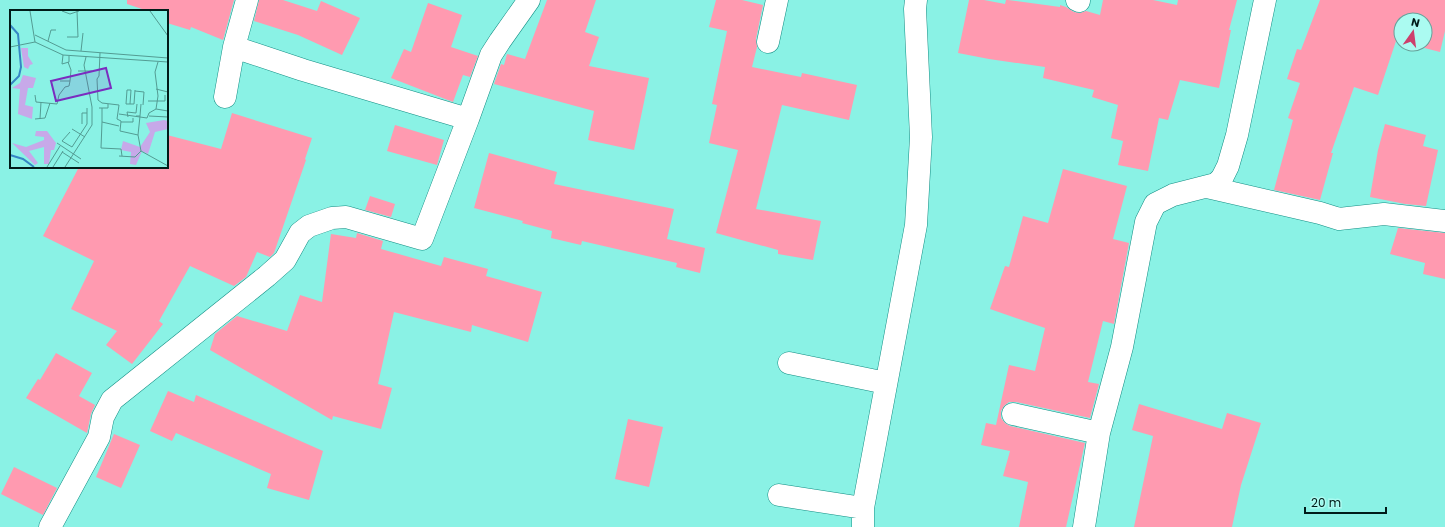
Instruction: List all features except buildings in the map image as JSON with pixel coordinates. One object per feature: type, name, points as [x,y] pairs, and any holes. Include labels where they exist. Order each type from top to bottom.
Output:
[{"type":"street","points":[[225,97],[234,47],[247,0]]},
{"type":"street","points":[[50,527],[99,436],[103,417],[112,400],[267,276],[284,260],[300,233],[309,226],[332,218],[346,217],[422,239],[491,55],[529,0]]},
{"type":"street","points":[[768,42],[777,0]]},
{"type":"street","points":[[779,495],[863,517],[886,383],[916,225],[920,137],[915,9],[916,0]]},
{"type":"street","points":[[1084,527],[1099,433],[1122,347],[1146,222],[1155,204],[1164,199],[1216,184],[1222,178],[1230,159],[1237,135],[1265,0]]},
{"type":"street","points":[[234,47],[303,70],[468,119]]},
{"type":"street","points":[[1207,187],[1320,213],[1339,219],[1384,214],[1445,221]]},
{"type":"street","points":[[789,363],[886,383]]},
{"type":"street","points":[[1013,414],[1099,433]]}]
